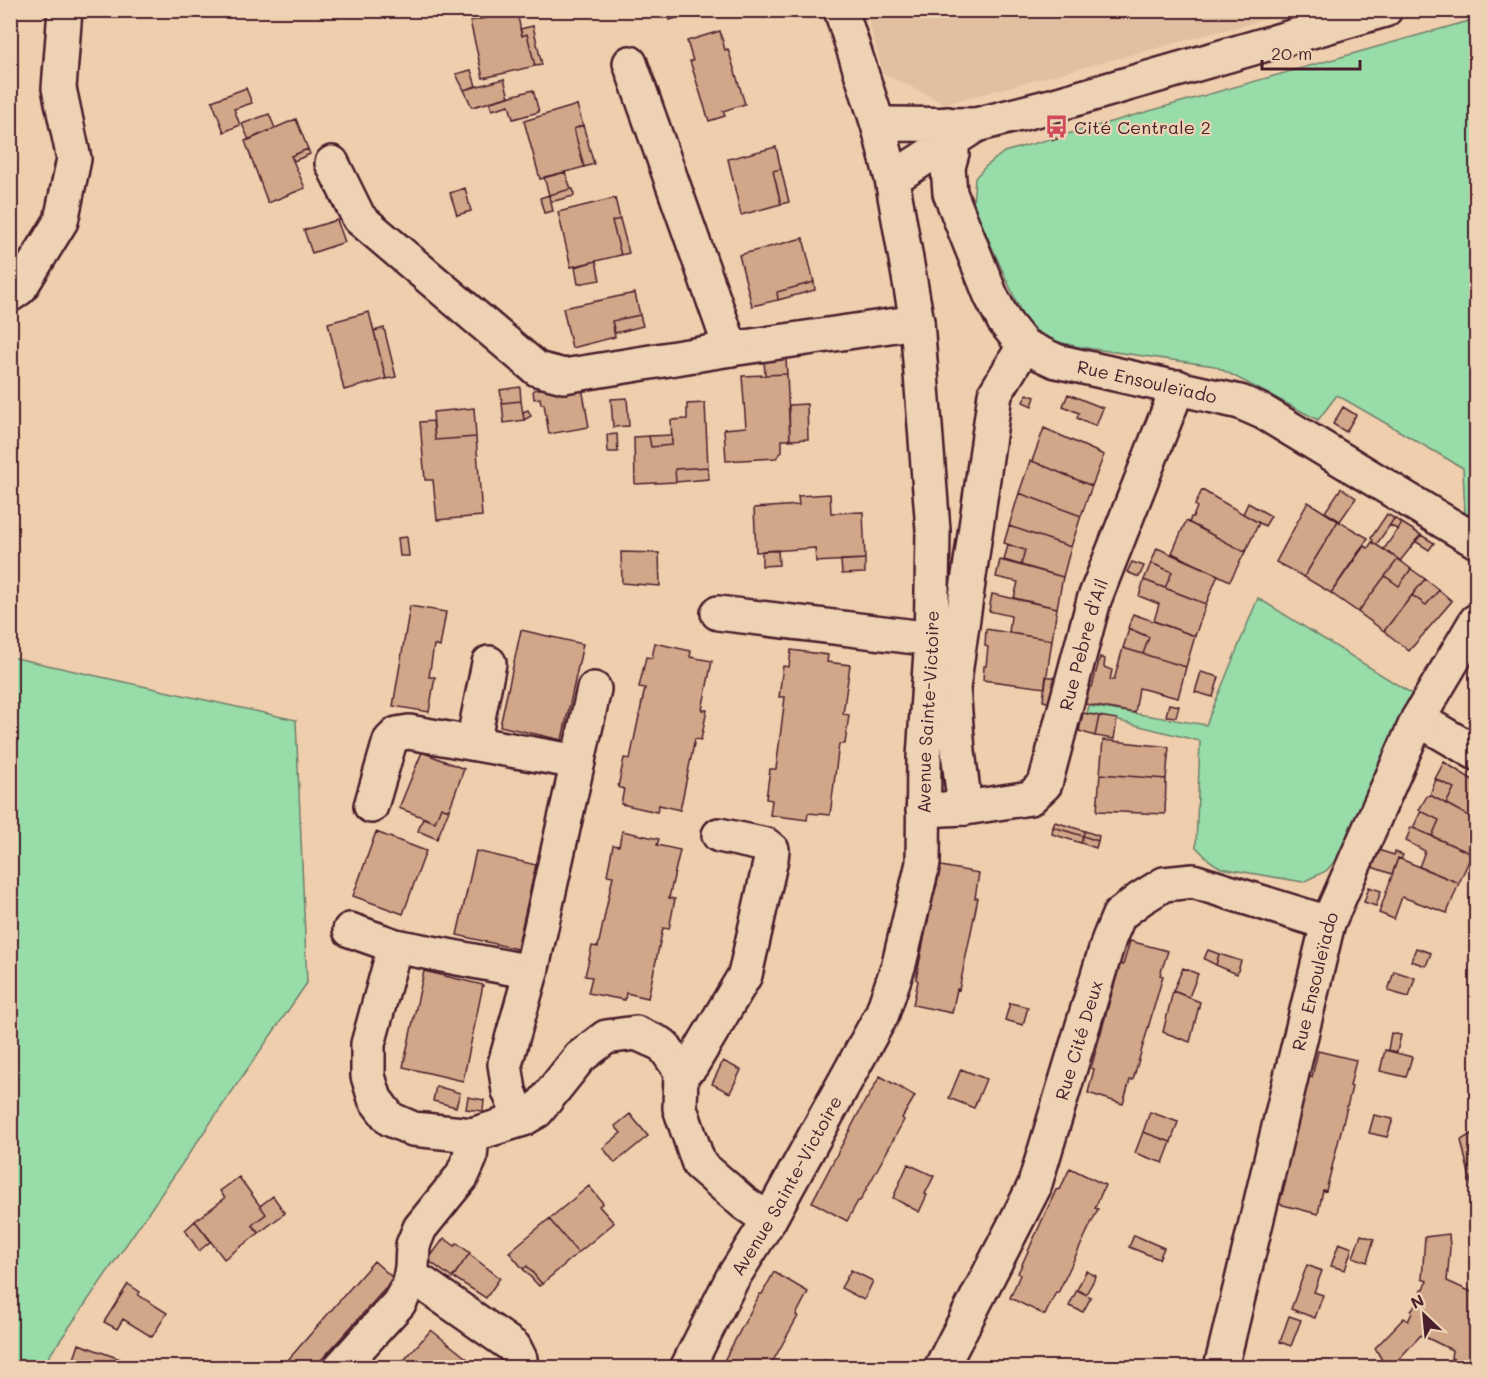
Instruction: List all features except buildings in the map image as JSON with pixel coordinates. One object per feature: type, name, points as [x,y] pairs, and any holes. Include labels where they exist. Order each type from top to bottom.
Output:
[{"type":"street","points":[[10,295],[20,288],[61,221],[74,159],[59,88],[65,10]]},
{"type":"street","name":"Avenue Sainte-Victoire","points":[[687,1368],[732,1279],[769,1220],[882,1014],[898,964],[923,863],[924,757],[932,639],[933,530],[917,322],[892,179],[879,128],[841,10]]},
{"type":"street","points":[[879,128],[891,123],[958,130],[1051,106],[1385,10]]},
{"type":"street","points":[[630,63],[731,349]]},
{"type":"street","points":[[892,179],[958,130]]},
{"type":"street","name":"Rue Ensouleïado","points":[[958,130],[948,167],[950,193],[1004,321],[1024,346],[1056,361],[1240,402],[1263,412],[1476,541]]},
{"type":"street","points":[[332,163],[359,218],[537,369],[564,376],[917,322]]},
{"type":"street","points":[[965,808],[953,687],[995,394],[1024,346]]},
{"type":"street","name":"Rue Pebre d'Ail","points":[[923,810],[965,808],[1030,798],[1046,784],[1094,600],[1178,387]]},
{"type":"street","points":[[718,613],[932,639]]},
{"type":"street","name":"Rue Ensouleïado","points":[[1221,1368],[1328,923],[1418,720],[1476,621]]},
{"type":"street","points":[[473,743],[489,663]]},
{"type":"street","points":[[523,1119],[509,1091],[506,1064],[531,972],[594,689]]},
{"type":"street","points":[[1418,720],[1476,753]]},
{"type":"street","points":[[370,806],[390,741],[397,734],[409,732],[578,762]]},
{"type":"street","points":[[681,1071],[691,1066],[745,975],[771,859],[772,850],[766,845],[719,835]]},
{"type":"street","name":"Rue Cité Deux","points":[[941,1368],[1034,1188],[1109,939],[1119,915],[1164,884],[1193,881],[1328,923]]},
{"type":"street","points":[[350,930],[394,946],[531,972]]},
{"type":"street","points":[[394,946],[368,1044],[368,1076],[375,1099],[390,1119],[413,1129],[472,1135],[523,1119],[537,1111],[580,1057],[606,1037],[636,1033],[663,1045],[681,1071],[680,1108],[699,1164],[744,1203],[769,1220]]},
{"type":"street","points":[[340,1368],[399,1302],[409,1285],[413,1245],[420,1228],[462,1176],[470,1158],[472,1135]]},
{"type":"street","points":[[410,1278],[424,1284],[514,1347],[520,1359],[517,1368]]},
{"type":"shaded area","points":[[866,10],[1297,11],[945,104],[883,73]]},
{"type":"green space","points":[[1476,19],[1476,513],[1465,515],[1463,468],[1337,395],[1318,420],[1215,366],[1079,347],[1047,339],[1025,321],[973,205],[975,178],[1004,152]]},
{"type":"green space","points":[[1258,598],[1414,695],[1340,855],[1326,871],[1303,882],[1221,868],[1196,847],[1200,741],[1087,713],[1089,706],[1206,725]]},
{"type":"green space","points":[[11,657],[296,720],[307,983],[41,1368],[10,1367]]},
{"type":"place","name":"Cité Centrale 2","points":[[1056,127]]}]
